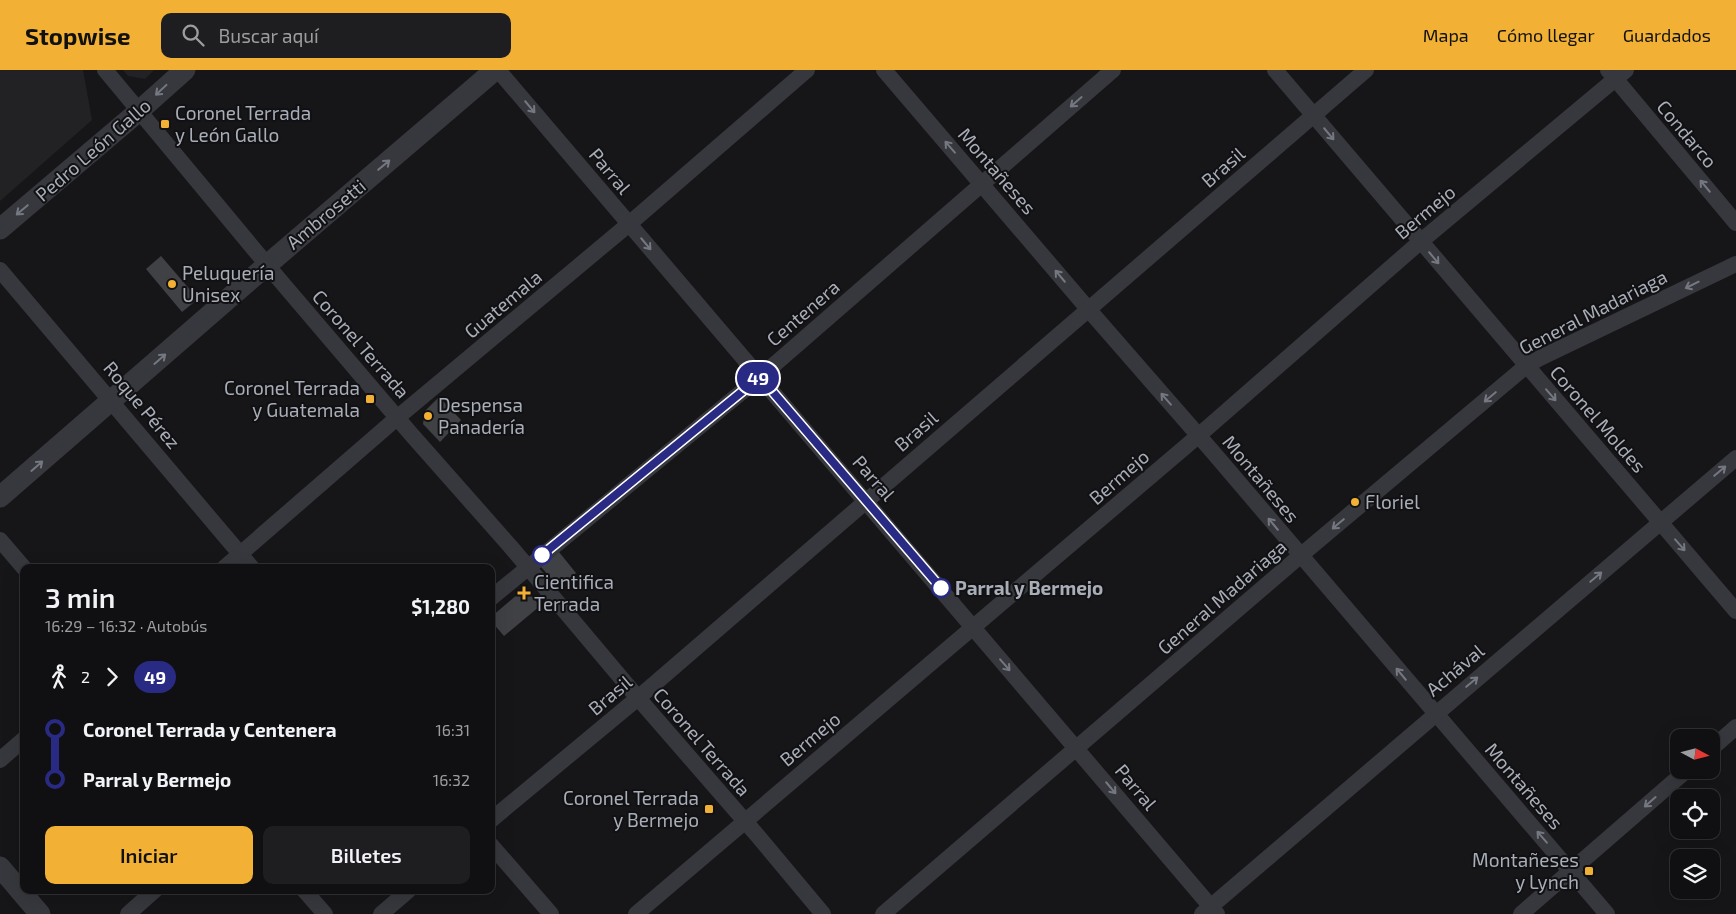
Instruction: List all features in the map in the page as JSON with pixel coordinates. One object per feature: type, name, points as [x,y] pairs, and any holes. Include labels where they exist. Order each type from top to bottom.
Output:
[{"type":"street","name":"Coronel Terrada","points":[[105,70],[267,265],[823,914]]},
{"type":"street","name":"Pedro León Gallo","points":[[0,229],[139,111],[184,70]]},
{"type":"street","name":"Parral","points":[[497,70],[1077,748],[1210,911]]},
{"type":"street","name":"Ambrosetti","points":[[0,497],[267,265],[497,70]]},
{"type":"street","name":"Guatemala","points":[[229,564],[398,418],[629,224],[807,70]]},
{"type":"street","name":"Montañeses","points":[[884,70],[1607,914]]},
{"type":"street","name":"Centenera","points":[[495,595],[760,377],[1113,70]]},
{"type":"street","name":"Coronel Moldes","points":[[1275,70],[1736,611]]},
{"type":"street","name":"Brasil","points":[[495,817],[638,698],[1366,70]]},
{"type":"street","name":"Condarco","points":[[1616,73],[1736,223]]},
{"type":"street","name":"Bermejo","points":[[636,914],[1198,436],[1616,73]]},
{"type":"street","name":"General Madariaga","points":[[883,914],[1300,556],[1526,366],[1736,264]]},
{"type":"street","name":"Roque Pérez","points":[[0,270],[249,564]]},
{"type":"street","name":"Achával","points":[[1210,911],[1435,714],[1736,458]]},
{"type":"street","points":[[0,540],[21,564]]},
{"type":"street","points":[[1720,741],[1736,727]]},
{"type":"street","points":[[0,760],[20,742]]},
{"type":"street","points":[[1521,914],[1677,779]]},
{"type":"street","points":[[495,850],[550,914]]},
{"type":"street","points":[[0,867],[20,890]]},
{"type":"street","points":[[23,894],[40,914]]},
{"type":"street","points":[[128,914],[150,894]]},
{"type":"street","points":[[308,894],[325,914]]},
{"type":"street","points":[[380,914],[404,894]]},
{"type":"shaded area","points":[[0,70],[83,70],[92,120],[0,201]]},
{"type":"shaded area","points":[[123,70],[154,70],[145,79],[128,76]]},
{"type":"building","name":"Peluquería Unisex","points":[[161,256],[198,299],[182,312],[146,269]]},
{"type":"building","points":[[439,397],[461,420],[440,442],[423,424],[425,411]]},
{"type":"building","points":[[559,552],[576,573],[559,587],[541,567]]},
{"type":"building","points":[[525,588],[540,606],[504,636],[495,626],[495,614]]},
{"type":"bus line","name":"49","points":[[542,555],[760,377],[941,588]]},
{"type":"place","name":"Coronel Terrada y León Gallo","points":[[165,124]]},
{"type":"place","name":"Peluquería Unisex","points":[[172,284]]},
{"type":"place","name":"Coronel Terrada y Guatemala","points":[[370,399]]},
{"type":"place","name":"Despensa Panadería","points":[[428,416]]},
{"type":"place","name":"Floriel","points":[[1355,502]]},
{"type":"place","name":"Parral y Bermejo","points":[[941,588]]},
{"type":"place","name":"Cientifica Terrada","points":[[524,593]]},
{"type":"place","name":"Coronel Terrada y Bermejo","points":[[709,809]]},
{"type":"place","name":"Montañeses y Lynch","points":[[1589,871]]}]
